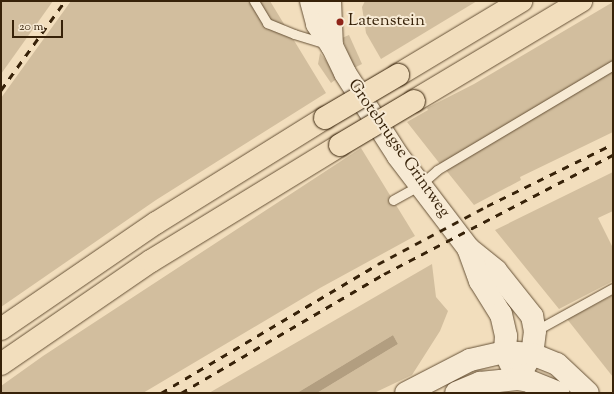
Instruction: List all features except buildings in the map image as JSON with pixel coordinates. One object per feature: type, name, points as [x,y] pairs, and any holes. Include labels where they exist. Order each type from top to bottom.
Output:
[{"type":"highway","points":[[1,329],[156,223],[325,118],[521,1]]},
{"type":"highway","points":[[1,364],[151,261],[340,144],[581,1]]},
{"type":"street","name":"Grotebrugse Grintweg","points":[[311,1],[317,24],[332,46],[345,73],[398,156],[468,248],[496,271],[532,316],[535,331],[532,354],[517,379]]},
{"type":"street","name":"Grotebrugse Grintweg","points":[[330,1],[332,46]]},
{"type":"street","name":"Grotebrugse Grintweg","points":[[468,248],[480,281],[501,314],[506,336],[506,352],[517,379]]},
{"type":"street","points":[[406,393],[470,360],[506,352],[532,354],[557,364],[588,393]]},
{"type":"street","points":[[456,393],[480,384],[517,379],[529,381],[559,393]]},
{"type":"lane","points":[[254,1],[267,23],[294,34],[332,46]]},
{"type":"lane","points":[[392,200],[420,185],[437,170],[613,65]]},
{"type":"lane","points":[[535,331],[613,288]]},
{"type":"shaded area","points":[[1,1],[53,1],[1,74]]},
{"type":"shaded area","points":[[71,1],[270,1],[326,93],[156,200],[1,307],[1,98]]},
{"type":"shaded area","points":[[365,1],[477,1],[381,59],[366,33],[362,7]]},
{"type":"shaded area","points":[[613,2],[613,62],[440,164],[407,122],[428,110],[427,108],[474,84]]},
{"type":"shaded area","points":[[349,35],[362,64],[354,68],[342,38]]},
{"type":"shaded area","points":[[320,53],[339,77],[331,83],[318,64]]},
{"type":"shaded area","points":[[613,69],[613,132],[520,177],[521,180],[474,205],[445,169]]},
{"type":"shaded area","points":[[361,148],[415,236],[320,288],[143,393],[1,393],[1,386],[43,356]]},
{"type":"shaded area","points":[[613,172],[613,211],[598,218],[613,248],[613,281],[559,309],[495,230]]},
{"type":"shaded area","points":[[432,264],[436,297],[448,311],[440,331],[412,375],[374,393],[317,393],[398,344],[393,335],[297,393],[209,393]]},
{"type":"shaded area","points":[[613,295],[613,377],[567,319]]},
{"type":"shaded area","points":[[393,335],[398,344],[317,393],[297,393]]},
{"type":"railway","points":[[1,90],[65,1]]},
{"type":"railway","points":[[161,393],[378,264],[487,206],[613,144]]},
{"type":"railway","points":[[181,393],[384,274],[613,155]]},
{"type":"place","name":"Latenstein","points":[[340,22]]}]
